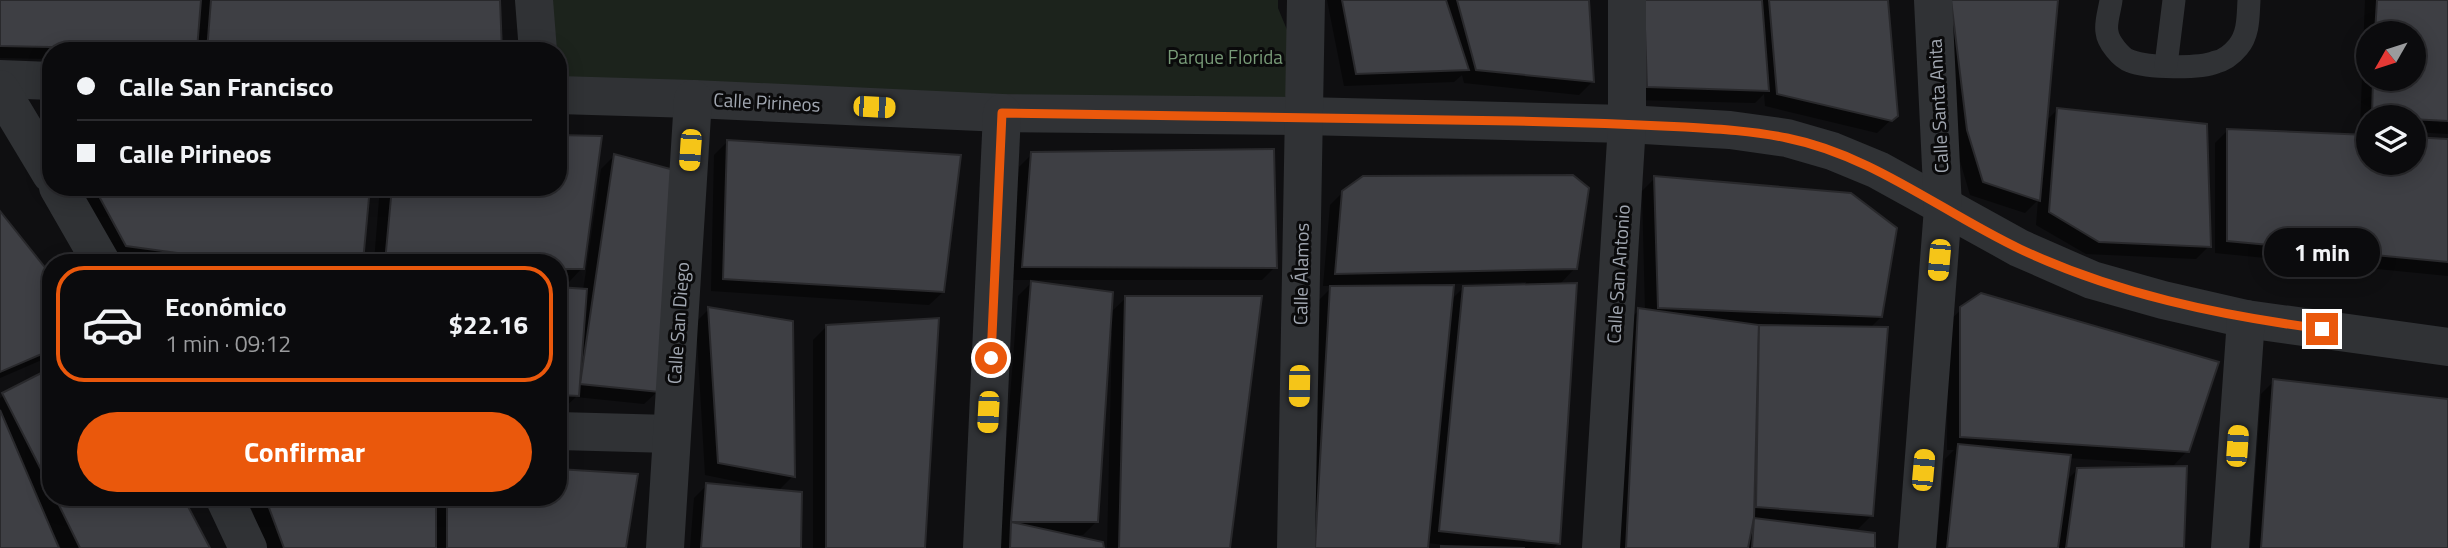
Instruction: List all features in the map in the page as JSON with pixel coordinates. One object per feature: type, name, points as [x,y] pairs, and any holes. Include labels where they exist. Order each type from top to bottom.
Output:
[{"type":"street","points":[[534,0],[537,42]]},
{"type":"street","name":"Calle Álamos","points":[[1296,548],[1306,0]]},
{"type":"street","name":"Calle San Antonio","points":[[1601,548],[1627,124],[1627,0]]},
{"type":"street","name":"Calle Santa Anita","points":[[1917,548],[1943,208],[1933,0]]},
{"type":"street","points":[[0,79],[42,81]]},
{"type":"street","points":[[0,89],[42,159]]},
{"type":"street","name":"Calle Pirineos","points":[[567,95],[1002,113],[1304,116],[1627,124],[1730,130],[1787,138],[1832,151],[1878,170],[2019,248],[2092,280],[2246,319],[2448,347]]},
{"type":"street","name":"Calle San Diego","points":[[665,548],[693,99]]},
{"type":"street","points":[[982,548],[1002,113]]},
{"type":"street","points":[[63,196],[96,254]]},
{"type":"street","points":[[2230,548],[2246,319]]},
{"type":"street","points":[[567,431],[671,434]]},
{"type":"street","points":[[228,506],[248,548]]},
{"type":"lane","points":[[2111,0],[2107,33],[2115,48],[2128,61],[2166,65],[2216,63],[2230,55],[2240,45],[2247,31],[2249,0]]},
{"type":"lane","points":[[2166,65],[2174,0]]},
{"type":"green space","name":"Parque Florida","points":[[551,0],[1278,0],[1278,8],[1304,71],[1272,115],[570,84],[567,80],[567,42],[553,42]]},
{"type":"building","points":[[0,0],[201,0],[198,42],[42,42],[42,47],[0,46]]},
{"type":"building","points":[[211,0],[500,0],[502,42],[208,42]]},
{"type":"building","points":[[1342,0],[1446,0],[1469,70],[1356,74]]},
{"type":"building","points":[[1457,0],[1589,0],[1594,82],[1476,70]]},
{"type":"building","points":[[1644,0],[1762,0],[1769,91],[1647,87]]},
{"type":"building","points":[[1769,0],[1888,0],[1898,116],[1892,121],[1777,94]]},
{"type":"building","points":[[1951,0],[2058,0],[2040,201],[1983,182],[1967,130]]},
{"type":"building","points":[[2377,0],[2448,0],[2448,121],[2426,120],[2426,105],[2372,105],[2373,91],[2426,91],[2426,21],[2376,21]]},
{"type":"building","points":[[2057,108],[2207,124],[2211,247],[2099,242],[2049,212]]},
{"type":"building","points":[[2227,129],[2356,134],[2356,175],[2426,175],[2426,138],[2448,139],[2448,262],[2227,241]]},
{"type":"building","points":[[567,135],[602,136],[584,269],[567,269],[567,254],[386,254],[391,196],[567,196]]},
{"type":"building","points":[[727,140],[961,155],[944,292],[723,279]]},
{"type":"building","points":[[1274,149],[1277,268],[1022,267],[1031,152]]},
{"type":"building","points":[[614,154],[678,171],[659,392],[580,384]]},
{"type":"building","points":[[1573,175],[1589,188],[1577,269],[1335,274],[1342,191],[1363,176]]},
{"type":"building","points":[[1654,176],[1851,193],[1897,228],[1882,317],[1658,308]]},
{"type":"building","points":[[99,196],[369,196],[364,254],[184,254],[126,246]]},
{"type":"building","points":[[0,211],[42,264],[42,354],[0,372]]},
{"type":"building","points":[[1031,281],[1113,292],[1098,522],[1011,522]]},
{"type":"building","points":[[1577,283],[1560,544],[1439,531],[1463,286]]},
{"type":"building","points":[[1454,285],[1428,548],[1315,548],[1330,286]]},
{"type":"building","points":[[567,288],[587,289],[579,396],[567,395]]},
{"type":"building","points":[[1981,293],[2219,362],[2189,452],[1960,437],[1960,307]]},
{"type":"building","points":[[1125,296],[1262,296],[1230,548],[1119,548]]},
{"type":"building","points":[[708,307],[793,321],[795,477],[718,463]]},
{"type":"building","points":[[1638,308],[1759,325],[1754,518],[1748,548],[1626,548]]},
{"type":"building","points":[[939,318],[925,548],[826,548],[826,325]]},
{"type":"building","points":[[1759,325],[1888,327],[1873,516],[1756,507]]},
{"type":"building","points":[[42,373],[42,471],[2,393]]},
{"type":"building","points":[[2273,379],[2448,399],[2448,548],[2261,548]]},
{"type":"building","points":[[0,410],[59,548],[0,548]]},
{"type":"building","points":[[1958,444],[2071,455],[2058,548],[1947,548]]},
{"type":"building","points":[[2187,466],[2184,548],[2066,548],[2077,468]]},
{"type":"building","points":[[567,470],[638,474],[626,548],[447,548],[447,506],[567,506]]},
{"type":"building","points":[[706,483],[802,492],[801,548],[701,548]]},
{"type":"building","points":[[59,506],[188,506],[210,548],[80,548]]},
{"type":"building","points":[[268,506],[436,506],[436,548],[284,548]]},
{"type":"building","points":[[1754,518],[1875,533],[1875,548],[1752,548]]},
{"type":"building","points":[[1011,522],[1103,542],[1104,548],[1010,548]]},
{"type":"building","points":[[1441,546],[1525,548],[1441,548]]},
{"type":"route","points":[[991,358],[1002,113],[1304,116],[1627,124],[1730,130],[1787,138],[1832,151],[1878,170],[2019,248],[2092,280],[2246,319],[2322,329]]}]
